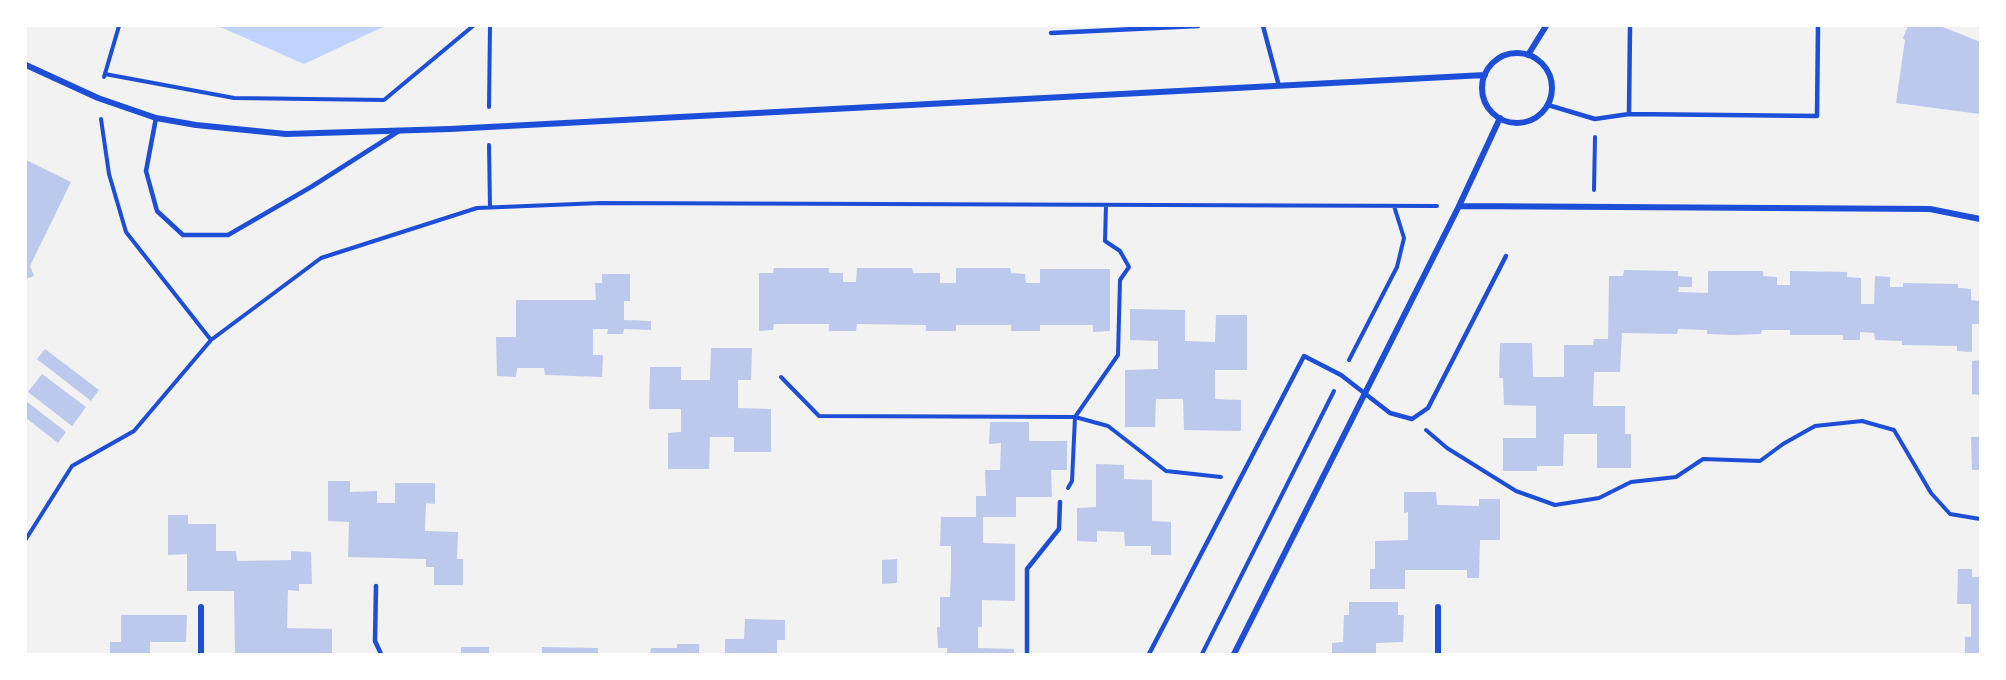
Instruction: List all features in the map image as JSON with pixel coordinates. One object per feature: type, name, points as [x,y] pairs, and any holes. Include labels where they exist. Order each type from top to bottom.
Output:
[{"type":"street","points":[[1528,55],[1546,26]]},
{"type":"street","points":[[1520,53],[1528,55],[1541,63],[1550,75],[1552,90],[1548,105],[1538,117],[1523,123],[1515,123],[1500,118],[1489,109],[1483,96],[1485,75],[1495,61],[1503,57],[1520,53]]},
{"type":"street","points":[[26,65],[98,98],[156,118],[196,126],[264,133],[399,131],[1485,75]]},
{"type":"street","points":[[1234,654],[1459,206],[1500,118]]},
{"type":"street","points":[[1459,206],[1930,209],[1980,219]]},
{"type":"street","points":[[1438,606],[1438,654]]},
{"type":"street","points":[[201,607],[201,654]]},
{"type":"lane","points":[[1051,33],[1198,26]]},
{"type":"lane","points":[[1263,26],[1279,86]]},
{"type":"lane","points":[[1629,114],[1630,26]]},
{"type":"lane","points":[[1548,105],[1595,119],[1629,114],[1817,116],[1818,26]]},
{"type":"lane","points":[[156,118],[146,171],[157,211],[183,235],[228,235],[311,187],[399,131]]},
{"type":"lane","points":[[1149,654],[1304,356],[1341,375],[1390,413],[1412,419],[1428,408],[1506,256]]},
{"type":"lane","points":[[1027,654],[1027,569],[1059,529],[1060,502]]},
{"type":"lane","points":[[376,586],[375,641],[381,654]]},
{"type":"path","points":[[105,74],[234,98],[384,100],[473,26]]},
{"type":"path","points":[[1593,207],[1595,119]]},
{"type":"path","points":[[26,539],[72,466],[134,431],[211,339],[321,258],[477,208],[601,203],[1459,206]]},
{"type":"path","points":[[1060,502],[1072,481],[1075,417],[1118,355],[1120,280],[1129,267],[1120,251],[1105,241],[1106,205]]},
{"type":"path","points":[[1202,654],[1397,267],[1404,238],[1394,206]]},
{"type":"path","points":[[781,377],[819,416],[1075,417],[1108,426],[1166,471],[1240,479]]},
{"type":"path","points":[[1412,419],[1447,448],[1516,491],[1556,505],[1599,498],[1632,482],[1676,477],[1703,459],[1760,462],[1783,444],[1815,426],[1862,421],[1894,430],[1931,493],[1950,514],[1980,519]]},
{"type":"water","points":[[218,26],[385,26],[304,64]]},
{"type":"building","points":[[1908,26],[1940,26],[1980,42],[1980,114],[1896,103],[1905,40],[1903,38]]},
{"type":"building","points":[[26,160],[71,182],[30,266],[34,276],[26,279]]},
{"type":"building","points":[[774,268],[829,268],[829,273],[843,273],[843,282],[856,282],[857,268],[912,268],[913,273],[940,273],[940,283],[956,283],[956,268],[1010,268],[1011,273],[1025,274],[1026,283],[1040,283],[1040,269],[1110,269],[1110,331],[1093,332],[1093,325],[1040,325],[1040,331],[1011,331],[1011,325],[956,325],[956,331],[926,331],[926,325],[857,324],[856,331],[829,331],[829,324],[774,324],[773,330],[759,331],[759,273],[773,273]]},
{"type":"building","points":[[1624,270],[1678,271],[1678,276],[1692,277],[1692,287],[1679,287],[1678,292],[1708,293],[1708,271],[1763,271],[1763,276],[1777,277],[1777,285],[1790,285],[1790,271],[1847,272],[1847,277],[1861,278],[1861,304],[1874,304],[1875,276],[1890,277],[1890,287],[1903,287],[1903,283],[1958,284],[1958,288],[1971,289],[1971,300],[1980,301],[1980,324],[1972,324],[1972,352],[1957,351],[1957,346],[1902,345],[1902,341],[1875,340],[1874,333],[1860,332],[1860,340],[1843,340],[1843,335],[1790,335],[1790,330],[1762,330],[1761,334],[1734,335],[1707,334],[1707,330],[1678,329],[1677,334],[1622,333],[1620,372],[1594,372],[1593,406],[1625,406],[1625,434],[1631,434],[1631,468],[1597,468],[1597,434],[1564,434],[1563,466],[1537,466],[1537,471],[1503,471],[1503,438],[1536,438],[1536,406],[1504,405],[1503,378],[1499,378],[1500,343],[1532,343],[1533,377],[1564,377],[1564,345],[1593,345],[1594,339],[1608,339],[1609,276],[1623,276]]},
{"type":"building","points":[[602,274],[630,274],[630,301],[624,301],[624,320],[651,321],[651,330],[624,329],[623,334],[607,334],[608,329],[593,329],[593,355],[603,355],[602,377],[545,375],[544,368],[517,368],[516,377],[497,376],[496,337],[516,337],[516,300],[596,300],[595,283],[602,283]]},
{"type":"building","points":[[1130,309],[1185,310],[1185,341],[1215,342],[1216,315],[1247,315],[1247,370],[1215,370],[1215,399],[1241,400],[1241,431],[1184,430],[1183,399],[1156,399],[1155,427],[1125,427],[1125,370],[1158,369],[1158,341],[1130,340]]},
{"type":"building","points":[[711,348],[752,348],[751,380],[738,380],[738,408],[771,409],[771,452],[734,452],[734,437],[710,437],[709,469],[668,469],[668,433],[681,432],[681,409],[649,409],[650,367],[681,367],[681,380],[710,380]]},
{"type":"building","points":[[45,349],[99,390],[91,401],[37,359]]},
{"type":"building","points":[[1980,360],[1980,395],[1972,394],[1972,361]]},
{"type":"building","points":[[42,374],[86,407],[72,426],[28,392]]},
{"type":"building","points":[[26,401],[66,432],[58,443],[26,418]]},
{"type":"building","points":[[990,422],[1029,422],[1029,441],[1067,441],[1067,470],[1051,470],[1052,497],[1016,497],[1016,517],[983,517],[983,543],[1015,544],[1015,601],[982,600],[982,627],[978,627],[978,648],[1014,649],[1014,654],[947,654],[947,648],[938,648],[937,627],[940,627],[940,597],[950,597],[951,571],[951,546],[940,546],[941,517],[976,517],[976,496],[986,496],[985,470],[1000,470],[1001,443],[989,444]]},
{"type":"building","points":[[1971,437],[1980,437],[1980,470],[1972,470]]},
{"type":"building","points":[[1096,464],[1124,465],[1124,479],[1152,480],[1152,521],[1171,522],[1171,555],[1151,555],[1151,546],[1125,546],[1124,532],[1097,531],[1097,542],[1077,541],[1077,508],[1096,507]]},
{"type":"building","points":[[328,481],[350,481],[350,492],[377,491],[377,503],[395,503],[395,483],[435,483],[435,504],[426,503],[425,531],[458,532],[457,559],[463,559],[463,585],[434,585],[434,567],[426,567],[426,559],[348,557],[349,522],[328,521]]},
{"type":"building","points":[[1404,492],[1436,492],[1437,505],[1479,506],[1479,499],[1500,499],[1500,540],[1480,540],[1479,578],[1467,578],[1467,570],[1405,570],[1405,589],[1370,589],[1370,569],[1375,569],[1375,541],[1408,540],[1408,512],[1404,513]]},
{"type":"building","points":[[168,515],[188,515],[188,524],[216,524],[216,551],[236,551],[237,561],[291,560],[291,551],[311,552],[312,584],[299,584],[299,591],[288,590],[287,628],[332,629],[332,654],[235,654],[234,591],[187,591],[187,554],[168,555]]},
{"type":"building","points":[[897,559],[897,583],[882,584],[882,560]]},
{"type":"building","points":[[1958,569],[1972,569],[1972,577],[1980,577],[1980,654],[1965,654],[1965,637],[1971,637],[1971,604],[1957,604]]},
{"type":"building","points":[[1349,602],[1398,602],[1398,615],[1404,615],[1403,642],[1376,643],[1376,654],[1332,654],[1332,643],[1343,642],[1344,615],[1349,615]]},
{"type":"building","points":[[121,615],[187,615],[186,642],[150,642],[150,654],[110,654],[110,642],[121,642]]},
{"type":"building","points":[[745,619],[785,620],[785,640],[777,640],[777,654],[725,654],[725,639],[744,639]]},
{"type":"building","points":[[677,644],[699,644],[699,654],[650,654],[651,648],[677,648]]},
{"type":"building","points":[[461,647],[489,647],[489,654],[461,654]]},
{"type":"building","points":[[542,647],[598,648],[598,654],[542,654]]}]
